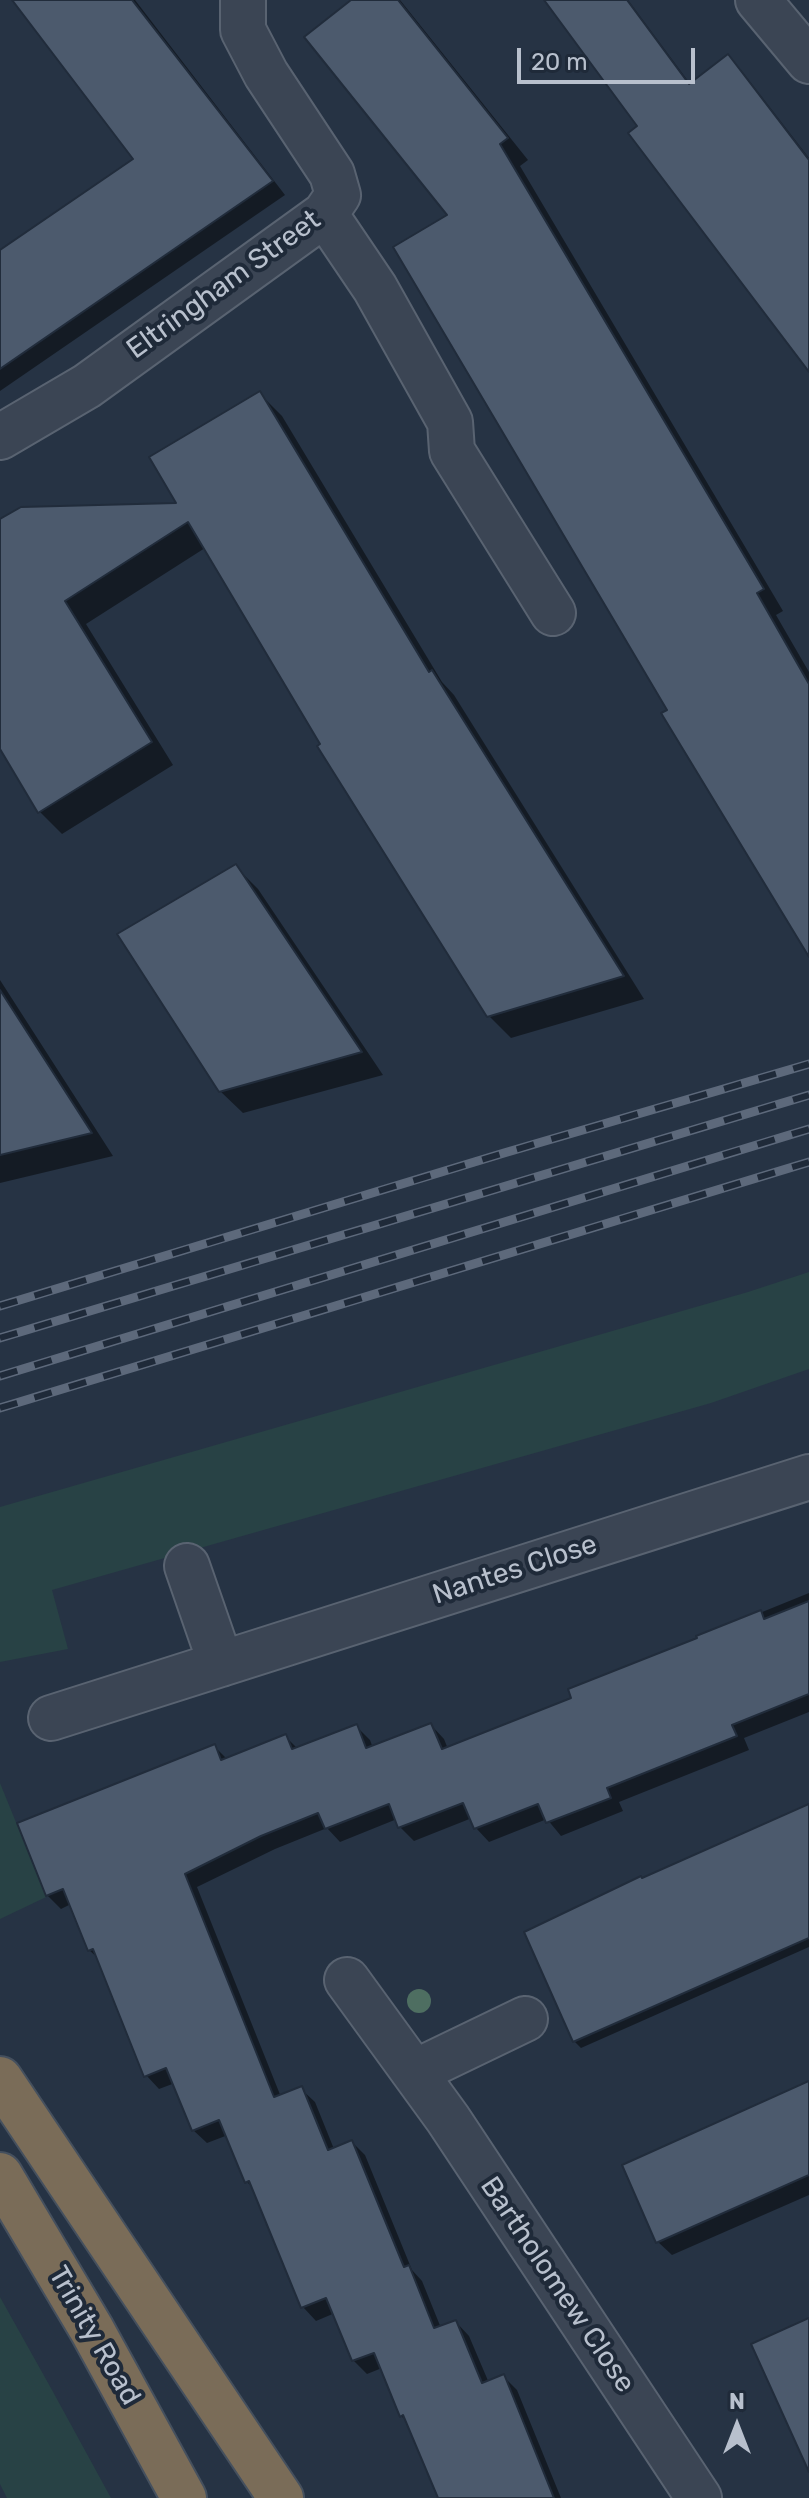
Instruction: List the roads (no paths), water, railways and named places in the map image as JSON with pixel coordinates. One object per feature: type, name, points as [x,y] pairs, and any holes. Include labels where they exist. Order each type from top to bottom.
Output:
[{"type":"highway","points":[[0,2079],[281,2498]]},
{"type":"highway","name":"Trinity Road","points":[[0,2175],[92,2330],[184,2498]]},
{"type":"street","name":"Eltringham Street","points":[[0,437],[87,386],[325,214],[338,195],[332,174],[266,74],[243,30],[243,0]]},
{"type":"street","points":[[758,0],[809,61]]},
{"type":"street","points":[[325,214],[375,288],[450,422],[452,451],[553,613]]},
{"type":"street","name":"Nantes Close","points":[[51,1718],[809,1477]]},
{"type":"street","points":[[187,1566],[221,1664]]},
{"type":"street","name":"Bartholomew Close","points":[[347,1980],[415,2072],[699,2498]]},
{"type":"street","points":[[415,2072],[525,2019]]},
{"type":"railway","points":[[0,1306],[809,1064]]},
{"type":"railway","points":[[0,1338],[809,1095]]},
{"type":"railway","points":[[0,1376],[809,1129]]},
{"type":"railway","points":[[0,1408],[809,1162]]}]
